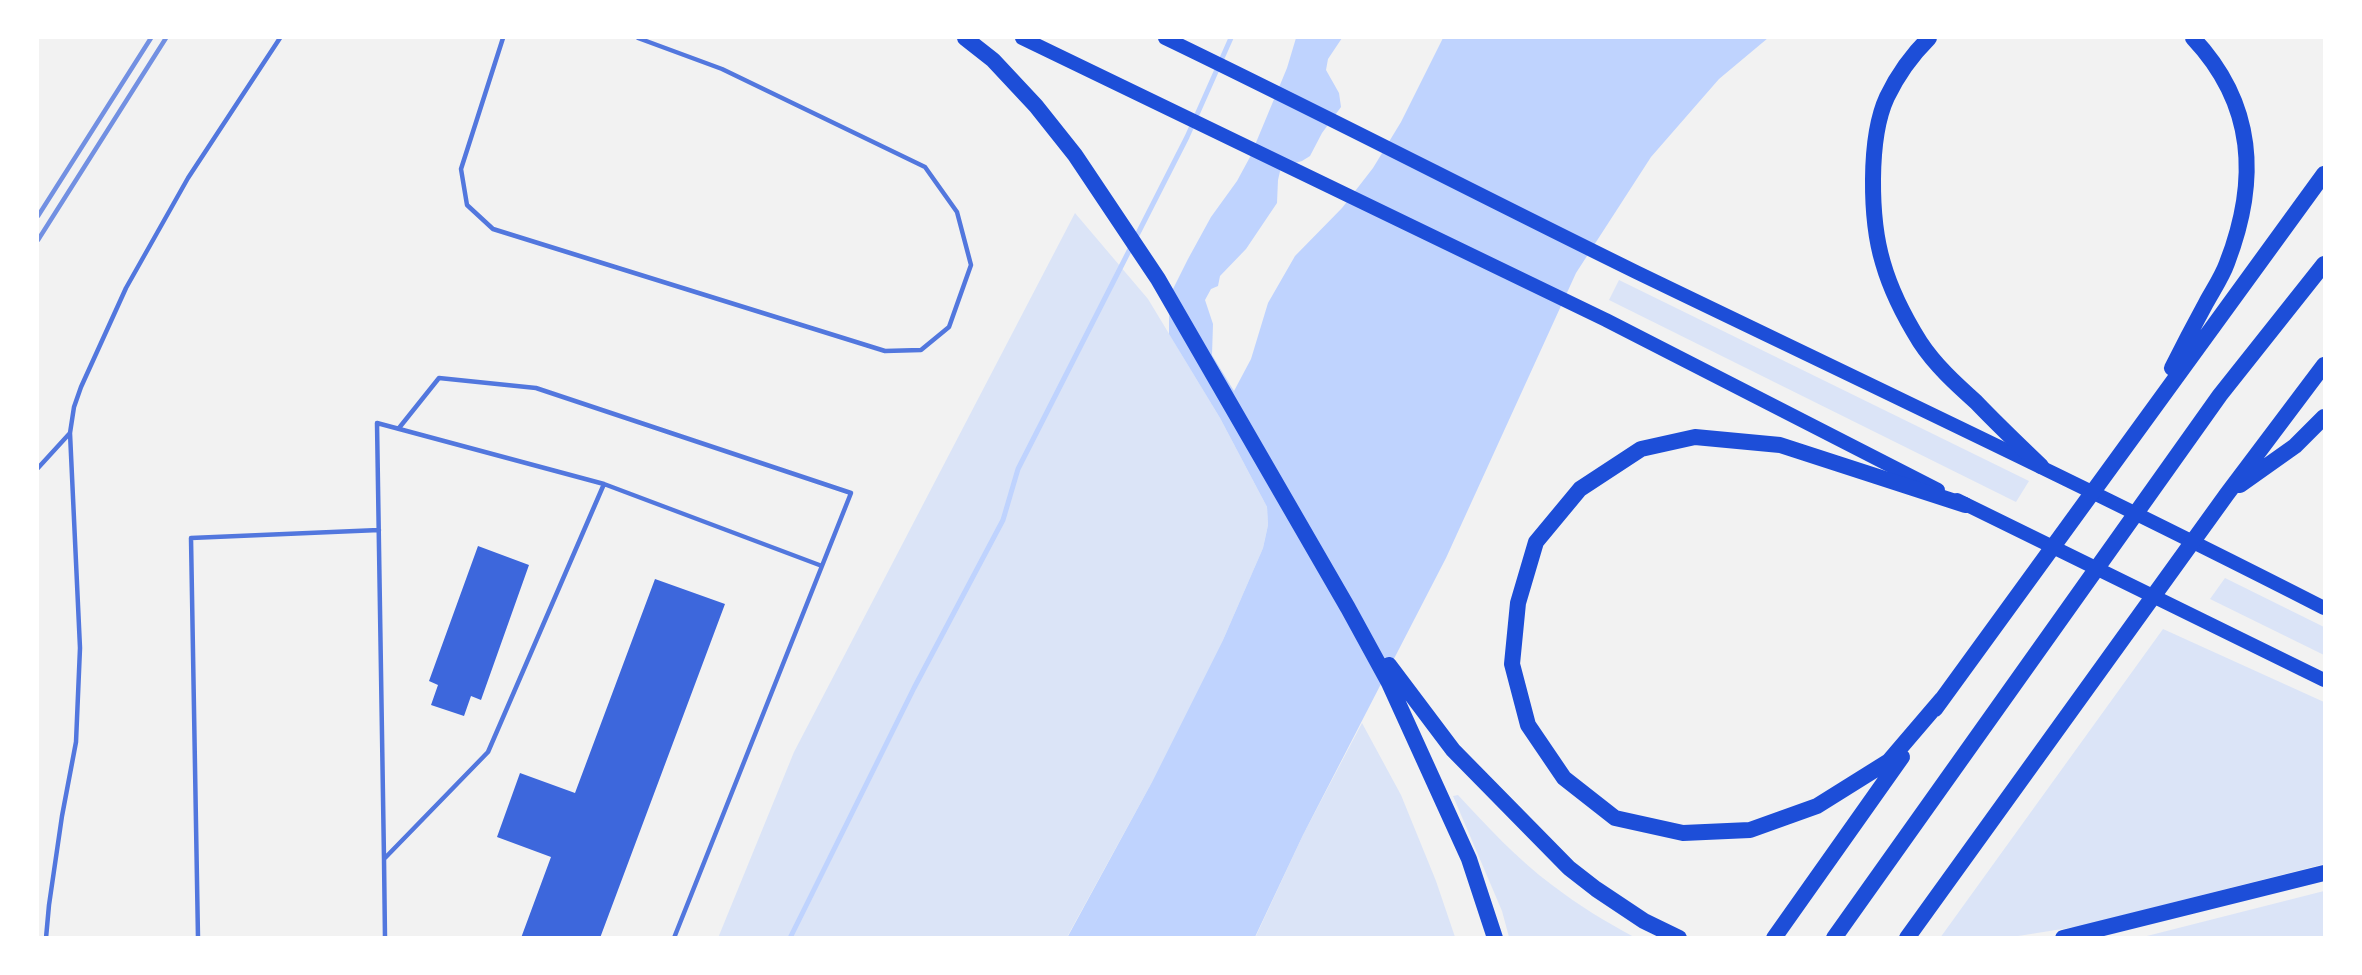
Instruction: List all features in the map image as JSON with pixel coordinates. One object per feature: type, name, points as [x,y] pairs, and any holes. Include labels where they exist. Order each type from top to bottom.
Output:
[{"type":"highway","points":[[965,38],[993,60],[1036,106],[1081,165],[1158,279],[1389,683],[1469,859],[1496,938]]},
{"type":"highway","points":[[1929,38],[1908,60],[1886,98],[1876,138],[1873,182],[1876,228],[1883,263],[1900,307],[1921,343],[1946,374],[2041,466]]},
{"type":"highway","points":[[2153,407],[2226,264],[2241,219],[2248,174],[2244,131],[2232,94],[2212,59],[2193,38]]},
{"type":"highway","points":[[1774,938],[1942,699],[2325,174]]},
{"type":"highway","points":[[1834,938],[2220,394],[2325,264]]},
{"type":"highway","points":[[1907,938],[2227,494],[2325,365]]},
{"type":"highway","points":[[2227,494],[2295,446],[2325,417]]},
{"type":"highway","points":[[1942,699],[1889,761],[1817,806],[1750,830],[1683,833],[1615,818],[1564,778],[1528,725],[1512,664],[1518,603],[1536,542],[1580,489],[1641,449],[1695,437],[1780,445],[1965,505]]},
{"type":"highway","points":[[1348,608],[1453,750],[1569,868],[1596,890],[1644,921],[1679,938]]},
{"type":"highway","points":[[2063,938],[2325,873]]},
{"type":"main road","points":[[1022,38],[1606,320],[1965,505],[2325,680]]},
{"type":"main road","points":[[1166,38],[1340,122],[1634,270],[2041,466],[2325,608]]},
{"type":"lane","points":[[46,938],[62,816],[76,742],[80,648],[70,433],[74,407],[126,288],[188,178],[280,38]]},
{"type":"lane","points":[[503,38],[460,169],[466,205],[493,229],[885,351],[921,350],[949,327],[971,265],[957,212],[925,167],[722,69],[638,38]]},
{"type":"lane","points":[[399,428],[439,378],[536,388],[851,494],[674,938]]},
{"type":"lane","points":[[385,938],[378,423],[604,484],[822,566]]},
{"type":"lane","points":[[38,468],[70,433]]},
{"type":"lane","points":[[384,859],[488,752],[604,484]]},
{"type":"lane","points":[[198,938],[191,538],[379,530]]},
{"type":"shaded area","points":[[1075,213],[1148,299],[1220,418],[1267,507],[1268,525],[1263,548],[1223,640],[1152,782],[1067,937],[718,938],[794,752]]},
{"type":"shaded area","points":[[1619,280],[2029,481],[2016,502],[1609,300]]},
{"type":"shaded area","points":[[2225,578],[2324,627],[2324,655],[2210,599]]},
{"type":"shaded area","points":[[2163,629],[2324,702],[2324,864],[2081,926],[2012,937],[1940,938]]},
{"type":"shaded area","points":[[1362,723],[1401,795],[1436,881],[1455,937],[1255,938],[1303,835]]},
{"type":"shaded area","points":[[1458,795],[1503,842],[1539,875],[1582,906],[1634,937],[1509,937],[1502,911],[1453,796]]},
{"type":"shaded area","points":[[2324,891],[2324,937],[2143,937]]},
{"type":"water","points":[[1296,38],[1342,38],[1328,59],[1326,70],[1339,93],[1341,107],[1322,133],[1310,156],[1302,161],[1281,167],[1277,203],[1246,249],[1220,276],[1218,286],[1211,289],[1205,300],[1213,324],[1212,355],[1234,391],[1251,359],[1268,303],[1295,256],[1342,208],[1373,168],[1401,122],[1443,38],[1768,38],[1719,79],[1651,157],[1576,273],[1446,558],[1303,835],[1255,937],[1067,938],[1152,782],[1223,640],[1263,548],[1268,525],[1267,507],[1220,418],[1169,334],[1169,317],[1173,289],[1211,217],[1237,181],[1250,157],[1287,68]]},
{"type":"building","points":[[478,546],[529,565],[481,700],[471,696],[464,716],[431,705],[438,685],[429,681]]},
{"type":"building","points":[[655,579],[725,604],[600,938],[521,938],[551,857],[497,837],[520,773],[575,793]]},
{"type":"waterway","points":[[790,938],[914,688],[1003,520],[1018,469],[1187,137],[1231,38]]},
{"type":"railway","points":[[38,216],[151,38]]},
{"type":"railway","points":[[38,240],[166,38]]}]
